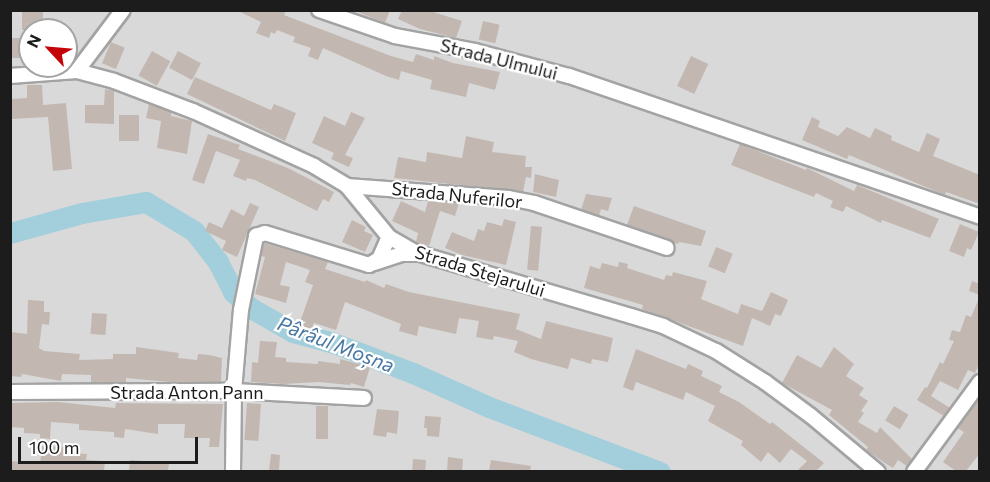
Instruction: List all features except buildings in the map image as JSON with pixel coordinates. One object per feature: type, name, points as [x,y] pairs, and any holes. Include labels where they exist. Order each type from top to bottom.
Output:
[{"type":"street","points":[[78,70],[123,10]]},
{"type":"street","name":"Strada Ulmului","points":[[319,10],[357,25],[395,36],[516,61],[678,113],[980,217]]},
{"type":"street","name":"Strada Stejarului","points":[[78,71],[114,81],[193,111],[314,166],[347,186],[390,237],[417,254],[631,316],[681,334],[716,351],[765,382],[878,471]]},
{"type":"street","name":"Strada Nuferilor","points":[[347,186],[518,199],[667,248]]},
{"type":"street","points":[[233,471],[234,391],[240,310],[252,243],[260,233],[362,264],[374,263],[401,254],[417,254]]},
{"type":"street","points":[[374,263],[390,237]]},
{"type":"street","points":[[914,471],[980,382]]},
{"type":"street","name":"Strada Anton Pann","points":[[10,392],[234,391],[364,398]]},
{"type":"shaded area","points":[[11,11],[979,11],[979,471],[11,471]]},
{"type":"waterway","name":"Pârâul Moșna","points":[[10,233],[82,213],[146,202],[194,231],[218,262],[233,292],[251,308],[293,332],[331,342],[413,373],[489,407],[660,472]]}]
